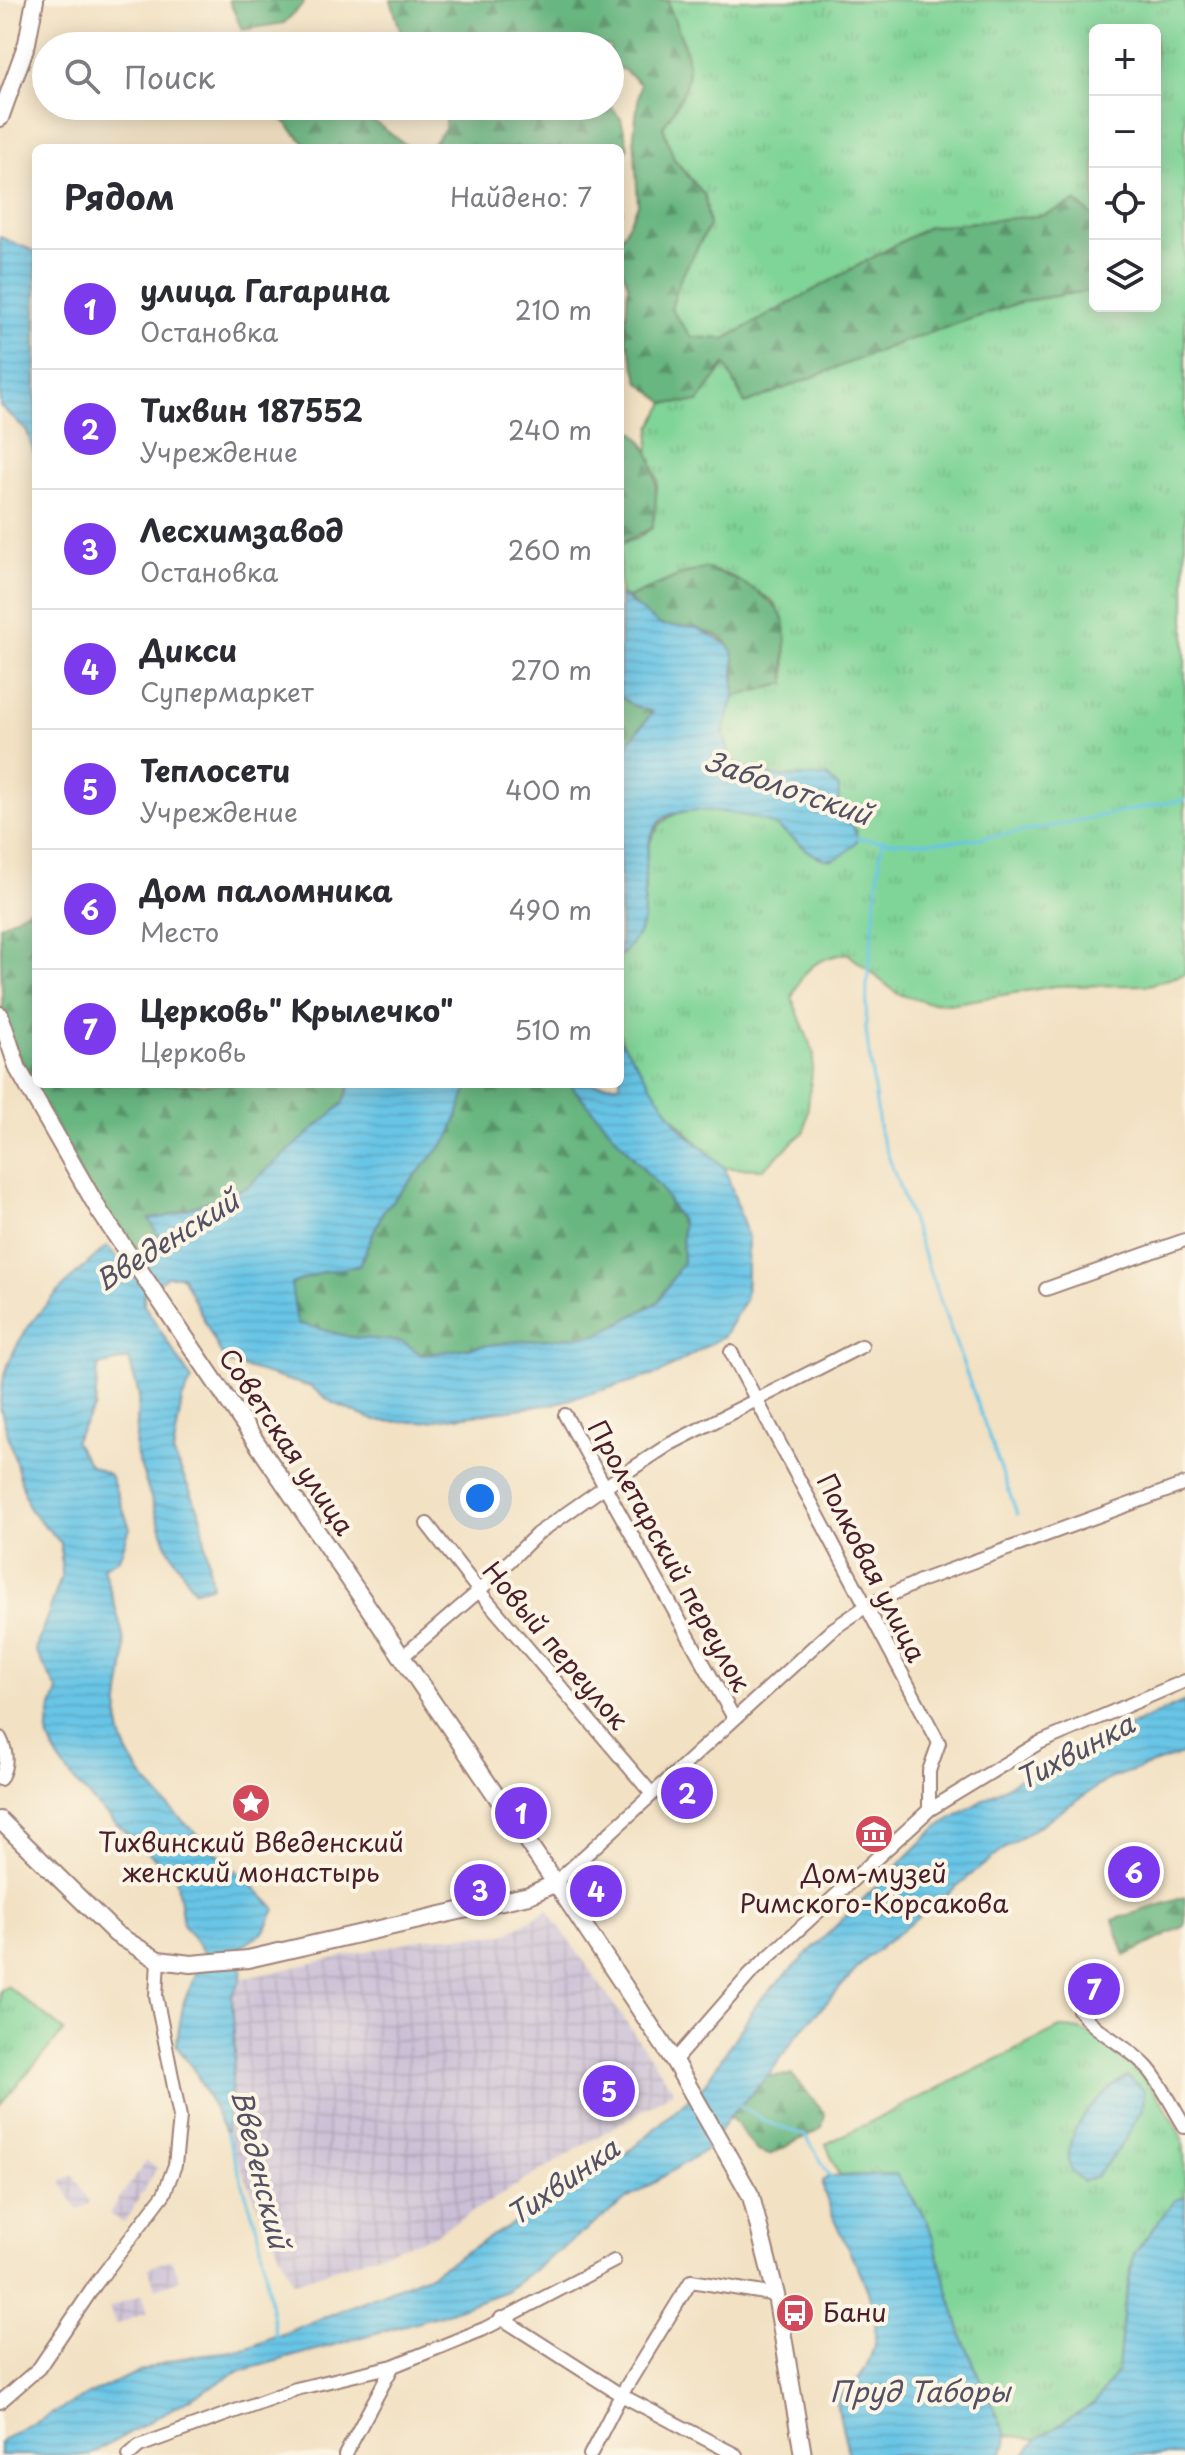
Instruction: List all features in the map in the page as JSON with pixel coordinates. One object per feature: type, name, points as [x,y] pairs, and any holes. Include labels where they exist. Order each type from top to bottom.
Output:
[{"type":"main road","points":[[0,118],[27,43],[35,0]]},
{"type":"main road","name":"Советская улица","points":[[1,1022],[18,1069],[100,1212],[674,2061],[751,2196],[776,2295]]},
{"type":"main road","points":[[0,1820],[116,1934],[158,1960],[191,1964],[248,1959],[529,1895],[554,1884]]},
{"type":"main road","points":[[776,2295],[803,2455]]},
{"type":"street","points":[[1046,1289],[1185,1240]]},
{"type":"street","points":[[402,1657],[479,1591],[537,1534],[604,1487],[670,1444],[862,1346]]},
{"type":"street","name":"Полковая улица","points":[[731,1352],[939,1743],[929,1771],[929,1810]]},
{"type":"street","name":"Пролетарский переулок","points":[[565,1415],[734,1718]]},
{"type":"street","points":[[554,1884],[833,1629],[865,1607],[920,1581],[1185,1484]]},
{"type":"street","name":"Новый переулок","points":[[427,1524],[479,1591],[652,1794]]},
{"type":"street","points":[[674,2061],[750,1974],[929,1810],[1039,1743],[1185,1681]]},
{"type":"street","points":[[0,1738],[5,1748],[6,1770],[0,1779]]},
{"type":"street","points":[[0,2402],[39,2368],[95,2285],[164,2194],[175,2165],[180,2117],[156,1996],[158,1960]]},
{"type":"street","points":[[1079,2010],[1093,2029],[1131,2052],[1149,2069],[1185,2127]]},
{"type":"street","points":[[129,2455],[139,2446],[296,2389],[393,2366],[484,2329],[614,2261]]},
{"type":"street","points":[[590,2455],[621,2395],[691,2281],[776,2295]]},
{"type":"street","points":[[501,2318],[621,2395],[736,2455]]},
{"type":"street","points":[[345,2455],[393,2366]]},
{"type":"shaded area","points":[[548,1910],[674,2091],[432,2236],[293,2283],[226,2134],[235,2052],[232,1996],[241,1979],[426,1938],[505,1934]]},
{"type":"shaded area","points":[[146,2161],[157,2168],[124,2223],[109,2213]]},
{"type":"shaded area","points":[[74,2175],[90,2203],[78,2210],[61,2182]]},
{"type":"shaded area","points":[[172,2259],[180,2279],[156,2288],[148,2268]]},
{"type":"shaded area","points":[[141,2295],[148,2312],[116,2325],[109,2308]]},
{"type":"green space","points":[[229,0],[304,0],[304,3],[284,23],[242,30]]},
{"type":"green space","points":[[391,0],[667,0],[688,65],[683,91],[663,127],[674,159],[705,196],[709,226],[680,279],[671,309],[691,337],[725,339],[928,227],[1044,215],[1076,202],[1089,213],[1089,291],[1024,301],[899,343],[745,404],[725,364],[698,402],[665,403],[639,382],[625,333],[628,284],[624,274],[624,232],[638,205],[634,134],[640,84],[624,70],[624,32],[401,32]]},
{"type":"green space","points":[[667,0],[1185,0],[1185,974],[1149,985],[1055,986],[956,1003],[926,1002],[898,994],[847,953],[827,958],[806,972],[792,998],[814,1054],[805,1131],[763,1169],[725,1168],[710,1155],[654,1094],[624,1046],[624,950],[643,922],[650,842],[656,829],[667,819],[692,810],[731,812],[768,822],[810,852],[833,860],[857,832],[838,808],[838,788],[827,776],[775,777],[731,762],[723,732],[734,697],[786,683],[785,624],[773,601],[731,576],[706,569],[680,575],[628,598],[624,596],[624,543],[652,528],[658,480],[648,456],[651,427],[665,403],[698,402],[726,364],[745,403],[899,343],[1024,301],[1089,291],[1089,312],[1161,312],[1161,24],[1089,24],[1089,213],[1076,202],[1044,215],[928,227],[725,339],[691,337],[671,309],[680,279],[709,226],[705,196],[674,159],[663,126],[683,92],[688,64]]},
{"type":"green space","points":[[283,120],[372,120],[405,144],[305,144]]},
{"type":"green space","points":[[445,120],[621,120],[628,147],[624,154],[624,144],[432,144],[445,129]]},
{"type":"green space","points":[[624,425],[643,442],[654,469],[656,498],[652,528],[624,542]]},
{"type":"green space","points":[[706,568],[753,589],[781,616],[786,633],[786,683],[734,697],[735,663],[728,644],[712,633],[656,623],[628,598],[680,575]]},
{"type":"green space","points":[[624,699],[632,705],[653,711],[624,753]]},
{"type":"green space","points":[[32,907],[32,1082],[3,1026],[0,926]]},
{"type":"green space","points":[[35,1088],[349,1088],[342,1105],[247,1187],[166,1217],[150,1219],[159,1236],[160,1249],[143,1267],[100,1212]]},
{"type":"green space","points":[[468,1088],[573,1088],[662,1190],[682,1224],[683,1262],[658,1302],[598,1335],[502,1343],[422,1355],[403,1342],[350,1337],[297,1323],[291,1284],[322,1272],[359,1266],[383,1211],[450,1137]]},
{"type":"green space","points":[[1185,1897],[1185,1926],[1125,1956],[1113,1920]]},
{"type":"green space","points":[[7,1986],[64,2031],[0,2104],[0,1991]]},
{"type":"green space","points":[[1060,2028],[1079,2030],[1098,2038],[1117,2051],[1150,2086],[1183,2141],[1185,2197],[1174,2201],[1134,2254],[1124,2307],[1118,2371],[1094,2404],[1037,2439],[1006,2435],[963,2340],[946,2289],[887,2174],[839,2176],[826,2144]]},
{"type":"green space","points":[[792,2075],[825,2114],[822,2128],[770,2155],[757,2151],[730,2116],[768,2076]]},
{"type":"water","points":[[0,237],[32,250],[32,448],[27,431],[0,406]]},
{"type":"water","points":[[624,598],[660,625],[697,628],[727,644],[734,655],[734,697],[723,732],[731,762],[775,777],[826,776],[839,788],[838,808],[852,824],[858,839],[837,858],[828,859],[818,857],[779,828],[755,818],[706,811],[666,817],[657,825],[647,851],[642,926],[624,952],[624,753],[653,712],[624,699]]},
{"type":"water","points":[[624,1045],[681,1129],[725,1168],[748,1238],[746,1298],[724,1336],[658,1374],[553,1404],[421,1422],[376,1421],[333,1403],[311,1387],[225,1362],[182,1276],[167,1276],[144,1293],[144,1305],[192,1380],[182,1400],[173,1453],[201,1515],[212,1586],[194,1590],[167,1546],[135,1450],[139,1395],[129,1359],[98,1366],[95,1407],[74,1441],[89,1465],[110,1475],[130,1528],[119,1559],[103,1567],[125,1646],[120,1730],[128,1753],[163,1800],[275,1909],[265,1931],[243,1946],[241,1979],[232,1996],[235,2052],[226,2134],[196,2073],[176,2045],[184,2001],[205,1954],[183,1924],[176,1876],[122,1830],[82,1789],[53,1750],[48,1733],[49,1717],[58,1691],[35,1650],[61,1578],[61,1543],[29,1509],[0,1407],[10,1359],[21,1338],[52,1298],[107,1246],[126,1270],[143,1267],[160,1249],[159,1236],[149,1219],[166,1217],[247,1187],[342,1105],[349,1088],[468,1088],[450,1137],[383,1211],[359,1266],[322,1272],[291,1284],[297,1323],[350,1337],[403,1342],[422,1355],[502,1343],[598,1335],[658,1302],[683,1262],[682,1223],[662,1190],[573,1088],[624,1088]]},
{"type":"water","name":"Тихвинка","points":[[1185,1701],[1185,1753],[1109,1779],[1001,1851],[866,1959],[797,2035],[768,2076],[730,2116],[707,2149],[624,2201],[506,2291],[444,2314],[237,2372],[90,2455],[0,2455],[0,2443],[6,2438],[131,2375],[183,2358],[248,2348],[428,2275],[626,2154],[704,2085],[759,2001],[936,1828],[1037,1768]]},
{"type":"water","points":[[1128,2076],[1144,2090],[1143,2107],[1122,2145],[1096,2177],[1083,2182],[1072,2170],[1068,2156],[1071,2140],[1090,2108]]},
{"type":"water","name":"Пруд Таборы","points":[[896,2174],[928,2222],[963,2340],[1006,2435],[1007,2444],[1000,2455],[849,2455],[836,2402],[861,2375],[872,2353],[874,2311],[859,2270],[831,2211],[823,2181],[829,2177]]},
{"type":"water","name":"Пруд Таборы","points":[[1185,2197],[1185,2455],[1025,2455],[1037,2439],[1094,2404],[1118,2371],[1124,2307],[1134,2254],[1174,2201]]},
{"type":"waterway","name":"Заболотский","points":[[856,838],[898,842],[981,838],[1185,800]]},
{"type":"waterway","points":[[882,839],[867,984],[866,1030],[880,1133],[1017,1514]]},
{"type":"waterway","points":[[739,2105],[767,2122],[806,2136],[831,2178]]},
{"type":"waterway","name":"Введенский","points":[[226,2133],[259,2234],[276,2339]]},
{"type":"place","name":"Тихвин 187552","points":[[687,1793]]},
{"type":"place","name":"Тихвинский Введенский женский монастырь","points":[[251,1803]]},
{"type":"place","name":"улица Гагарина","points":[[521,1813]]},
{"type":"place","name":"Дом-музей Римского-Корсакова","points":[[874,1834]]},
{"type":"place","name":"Дом паломника","points":[[1134,1872]]},
{"type":"place","name":"Лесхимзавод","points":[[480,1890]]},
{"type":"place","name":"Дикси","points":[[596,1891]]},
{"type":"place","name":"Церковь\" Крылечко\"","points":[[1094,1989]]},
{"type":"place","name":"Теплосети","points":[[609,2091]]},
{"type":"place","name":"Бани","points":[[795,2313]]}]
